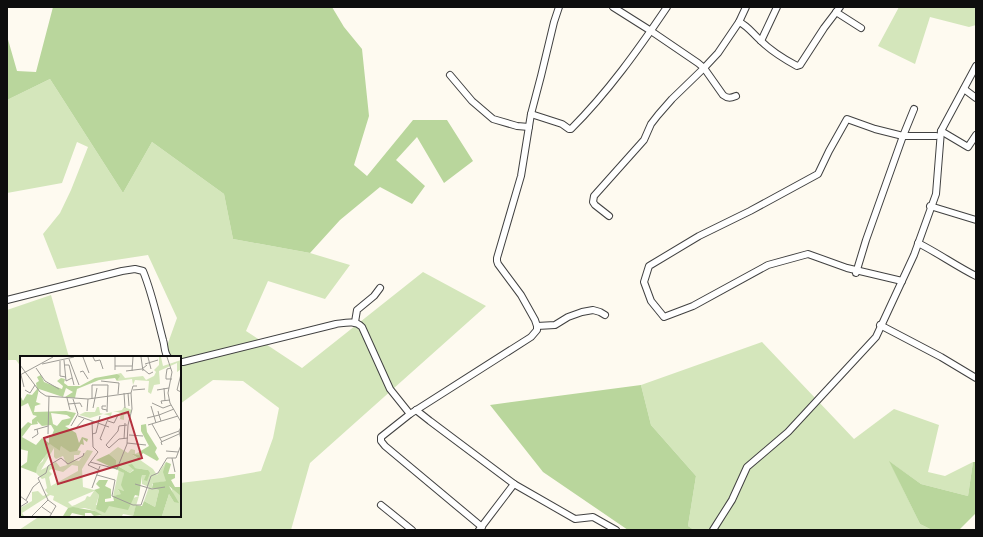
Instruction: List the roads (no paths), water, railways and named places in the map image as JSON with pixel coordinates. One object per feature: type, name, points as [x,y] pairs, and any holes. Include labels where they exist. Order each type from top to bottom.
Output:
[{"type":"street","points":[[514,484],[480,528],[385,446],[381,441],[381,437],[416,410],[531,338],[537,330],[535,320],[522,295],[497,261],[521,176],[531,114],[554,22],[560,7]]},
{"type":"street","points":[[613,7],[683,52],[704,68],[723,95],[728,98],[736,96]]},
{"type":"street","points":[[531,114],[562,124],[569,129],[572,129],[627,64],[667,7]]},
{"type":"street","points":[[610,216],[593,202],[594,196],[644,140],[651,124],[658,115],[718,53],[739,22],[746,7]]},
{"type":"street","points":[[761,41],[777,7]]},
{"type":"street","points":[[739,22],[745,25],[761,41],[783,58],[796,66],[800,65],[824,28],[838,10],[862,28]]},
{"type":"street","points":[[713,530],[732,500],[747,467],[793,426],[876,337],[914,255],[936,194],[939,134],[976,66]]},
{"type":"street","points":[[450,75],[472,101],[493,119],[517,126],[529,127]]},
{"type":"street","points":[[964,89],[976,98]]},
{"type":"street","points":[[857,272],[866,240],[914,109]]},
{"type":"street","points":[[902,281],[857,272],[808,254],[768,265],[693,306],[664,317],[651,301],[644,282],[649,266],[699,236],[750,211],[818,174],[847,119],[875,129],[903,136],[939,134],[968,147],[976,135]]},
{"type":"street","points":[[931,206],[976,220]]},
{"type":"street","points":[[918,243],[976,276]]},
{"type":"street","points":[[7,300],[122,271],[134,269],[143,272],[147,281],[167,356]]},
{"type":"street","points":[[355,322],[356,310],[374,296],[380,288]]},
{"type":"street","points":[[537,326],[555,325],[568,317],[593,310],[605,315]]},
{"type":"street","points":[[181,362],[336,324],[355,322],[362,327],[390,389],[410,414]]},
{"type":"street","points":[[881,325],[941,357],[976,378]]},
{"type":"street","points":[[416,410],[514,484],[575,519],[593,516],[616,530]]},
{"type":"street","points":[[381,505],[412,530]]}]
